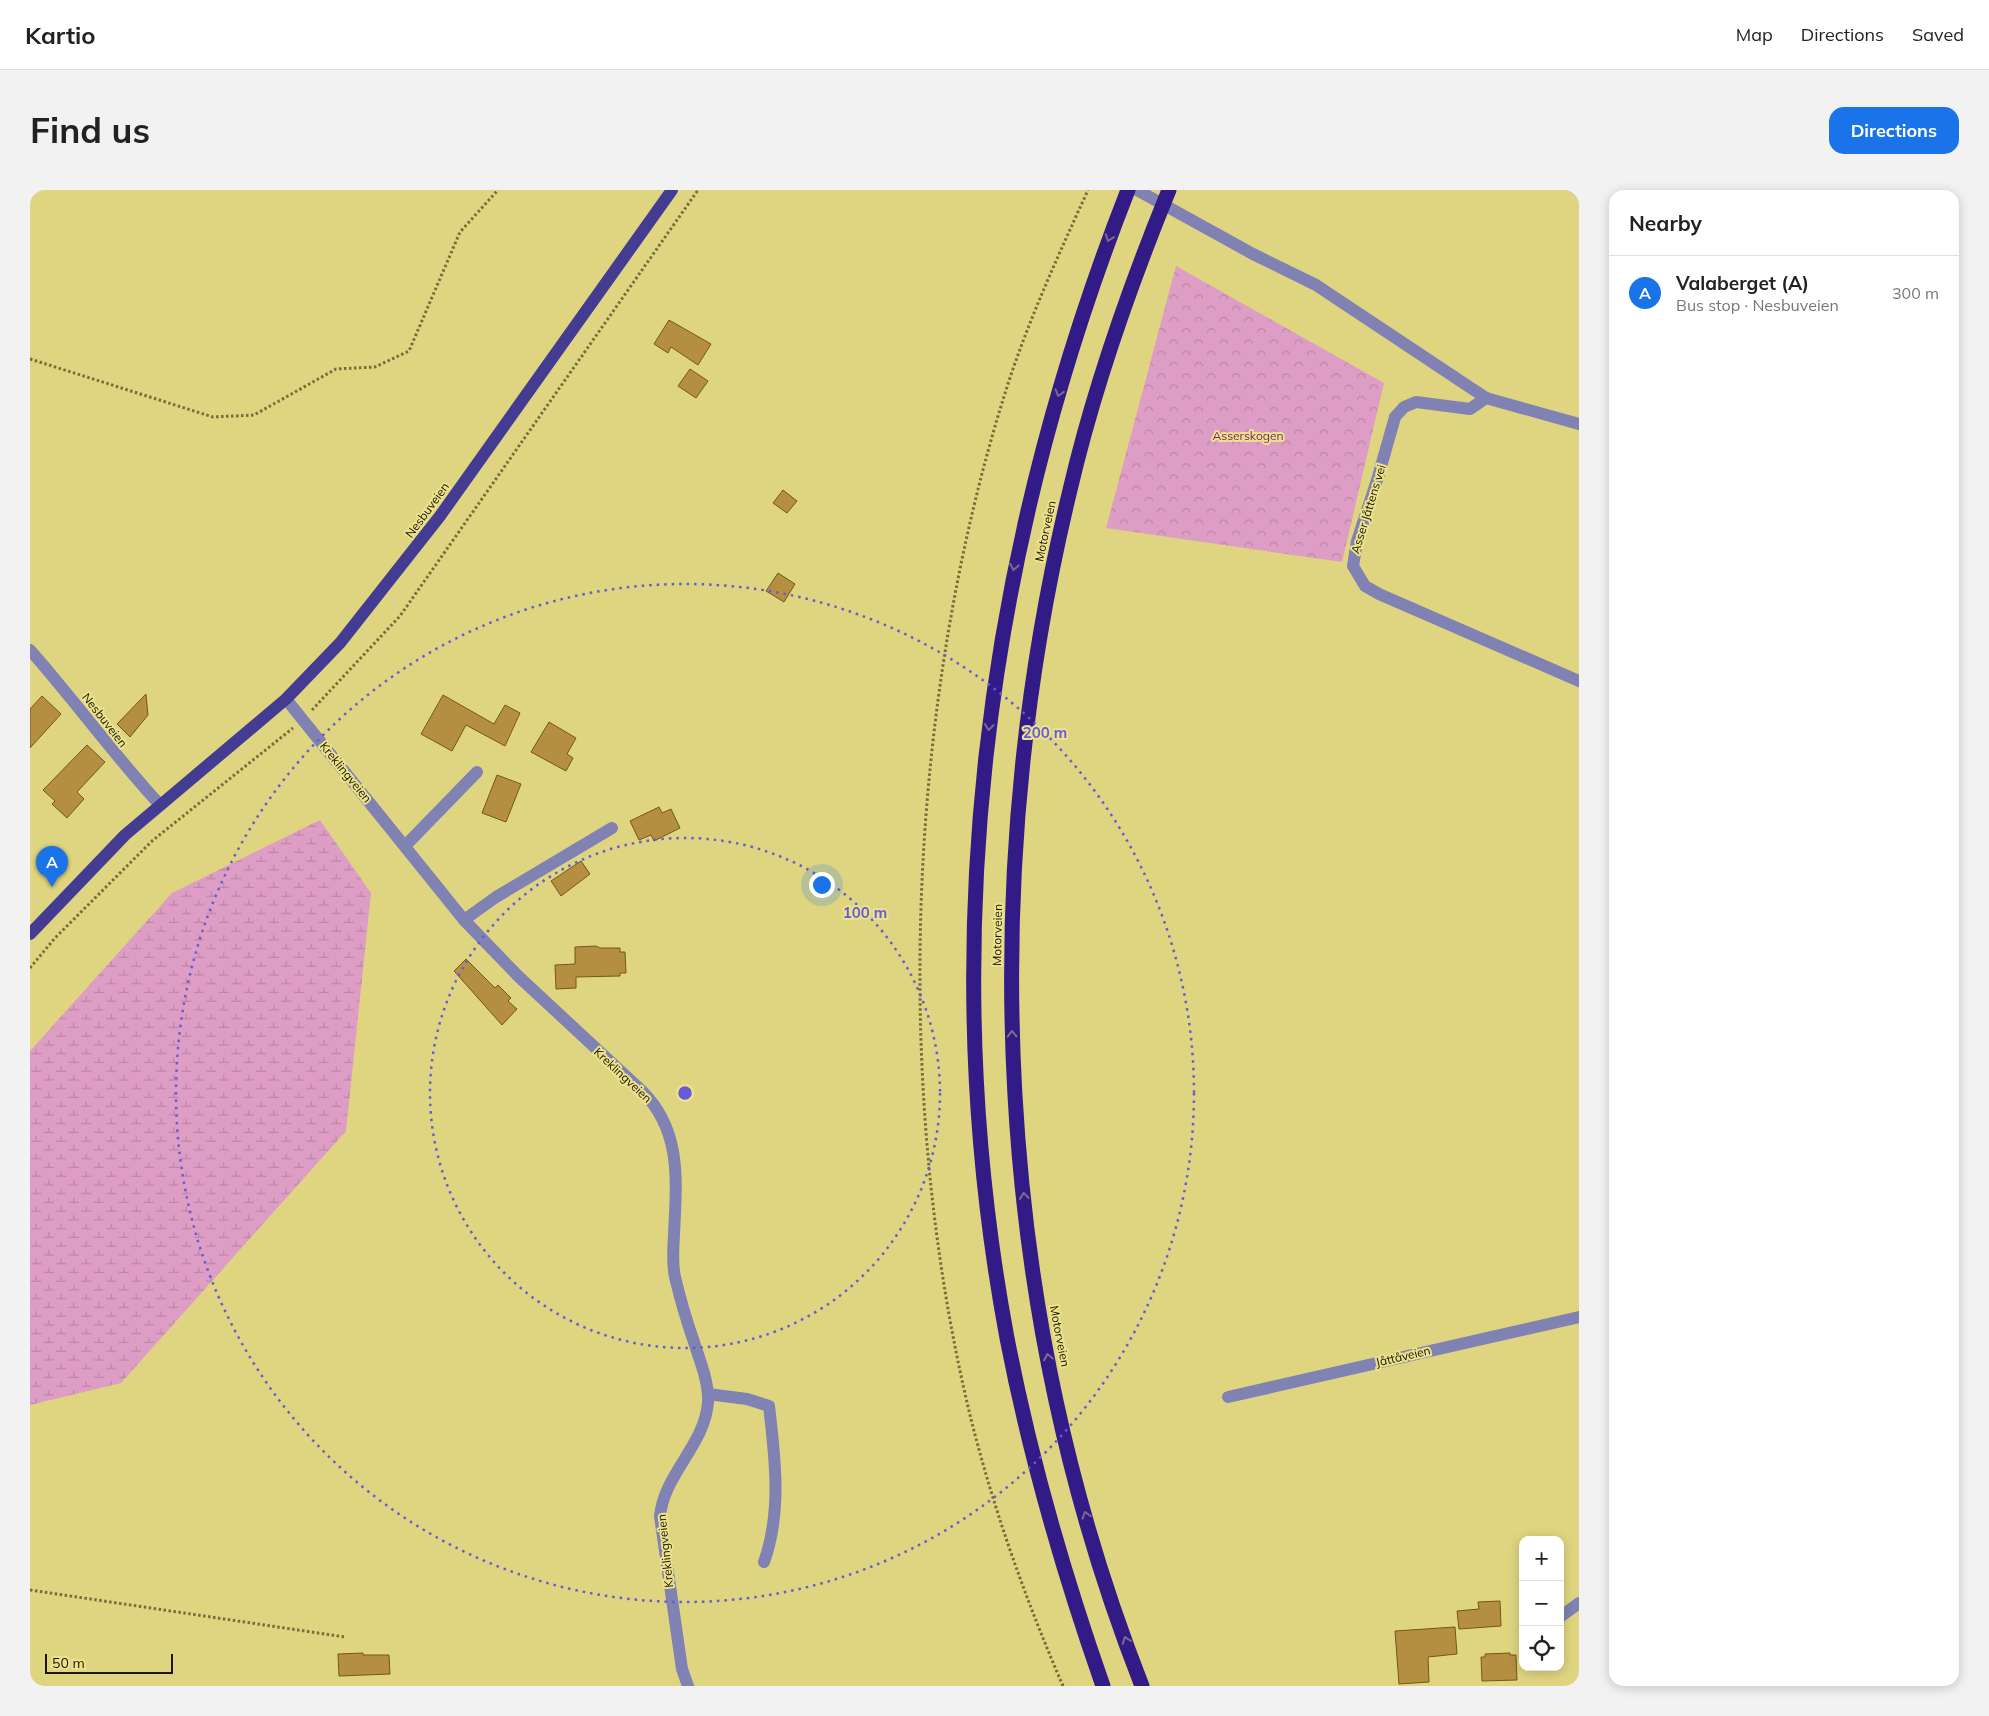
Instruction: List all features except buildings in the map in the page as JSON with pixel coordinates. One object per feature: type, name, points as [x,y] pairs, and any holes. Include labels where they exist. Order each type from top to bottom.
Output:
[{"type":"highway","name":"Motorveien","points":[[1103,1686],[1068,1583],[1046,1507],[1019,1396],[1001,1301],[982,1153],[975,1029],[975,907],[982,801],[990,722],[1008,601],[1020,540],[1050,421],[1091,292],[1128,190]]},
{"type":"highway","name":"Motorveien","points":[[1142,1686],[1119,1621],[1084,1506],[1068,1448],[1043,1329],[1033,1268],[1019,1151],[1014,1089],[1011,968],[1020,782],[1036,663],[1058,542],[1085,432],[1106,363],[1130,291],[1169,190]]},
{"type":"main road","name":"Nesbuveien","points":[[30,934],[120,841],[286,699],[340,643],[440,516],[672,190]]},
{"type":"street","points":[[1137,190],[1253,254],[1316,284],[1486,398],[1579,424]]},
{"type":"street","name":"Asser Jåttens vei","points":[[1486,398],[1470,409],[1416,402],[1404,407],[1395,417],[1378,478],[1357,541],[1353,566],[1366,586],[1378,594],[1579,681]]},
{"type":"street","name":"Nesbuveien","points":[[30,650],[90,720],[120,762],[160,805]]},
{"type":"street","name":"Kreklingveien","points":[[286,699],[464,920],[518,976],[658,1108],[672,1144],[677,1171],[673,1257],[674,1275],[703,1368],[708,1394],[706,1411],[693,1448],[664,1497],[660,1516],[682,1670],[688,1686]]},
{"type":"street","points":[[405,846],[477,772]]},
{"type":"street","points":[[464,920],[496,897],[612,828]]},
{"type":"street","name":"Jåttåveien","points":[[1228,1397],[1579,1317]]},
{"type":"street","points":[[708,1394],[747,1399],[769,1406],[776,1504],[774,1529],[764,1562]]},
{"type":"street","points":[[1564,1614],[1579,1603]]},
{"type":"path","points":[[30,359],[212,417],[254,415],[336,368],[375,367],[409,350],[460,232],[498,190]]},
{"type":"path","points":[[30,1590],[345,1637]]},
{"type":"green space","name":"Asserskogen","points":[[1176,266],[1384,383],[1342,562],[1106,528]]},
{"type":"green space","points":[[320,820],[371,893],[346,1131],[121,1383],[30,1405],[30,1051],[172,893]]},
{"type":"place","name":"Valaberget (A)","points":[[52,887]]}]
